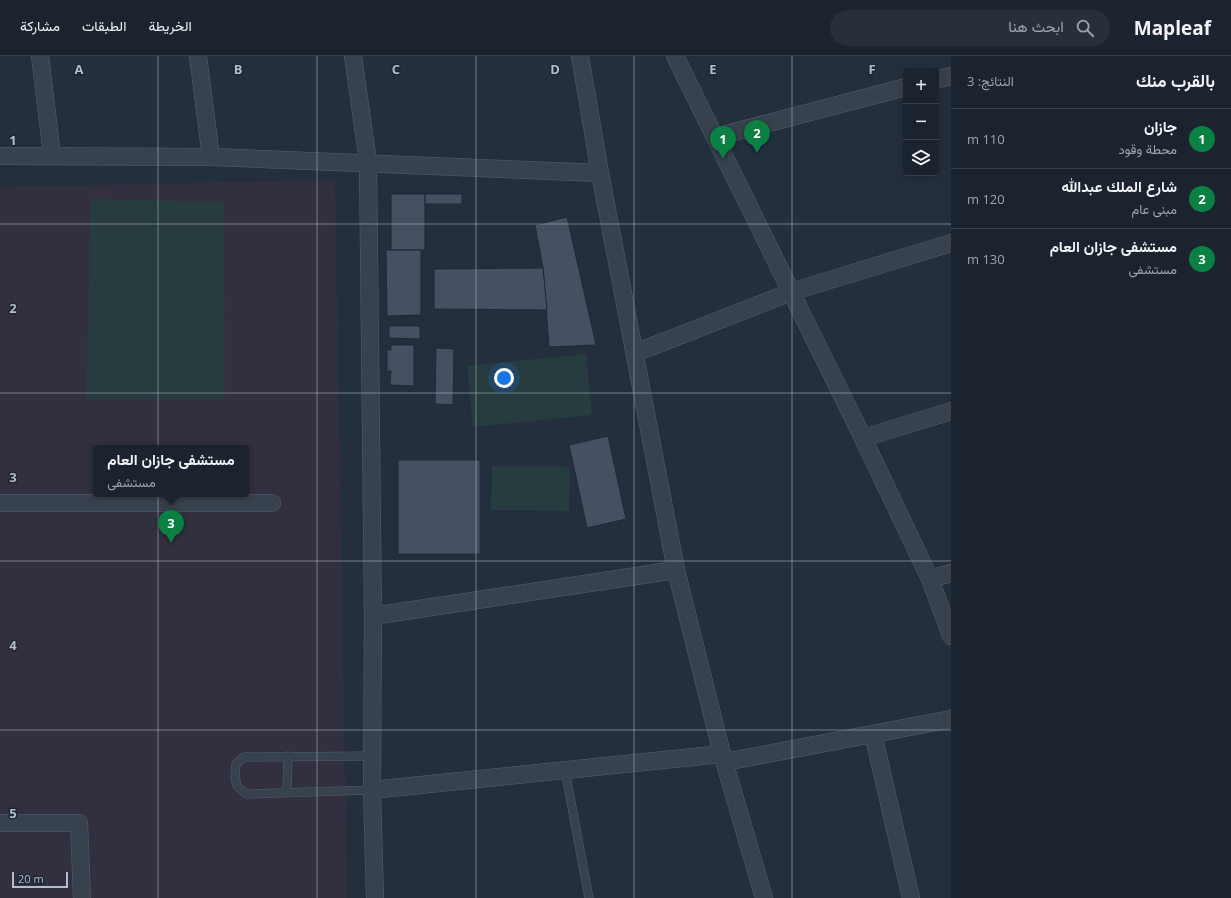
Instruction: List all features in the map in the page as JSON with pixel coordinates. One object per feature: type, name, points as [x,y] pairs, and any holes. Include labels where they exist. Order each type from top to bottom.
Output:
[{"type":"street","points":[[40,56],[52,156]]},
{"type":"street","points":[[198,56],[212,157]]},
{"type":"street","points":[[353,56],[368,162],[373,616],[372,790],[375,898]]},
{"type":"street","points":[[580,56],[600,173],[676,570],[724,758],[764,898]]},
{"type":"street","points":[[675,56],[863,438],[930,579],[951,636]]},
{"type":"street","points":[[939,79],[951,76]]},
{"type":"street","points":[[714,137],[903,88]]},
{"type":"street","points":[[0,156],[212,157],[368,162],[600,173]]},
{"type":"street","points":[[635,353],[791,292],[951,243]]},
{"type":"street","points":[[863,438],[951,410]]},
{"type":"street","points":[[0,503],[272,503]]},
{"type":"street","points":[[373,616],[676,570]]},
{"type":"street","points":[[930,579],[951,573]]},
{"type":"street","points":[[372,790],[565,770],[724,758],[873,734],[951,719]]},
{"type":"street","points":[[873,734],[912,898]]},
{"type":"street","points":[[0,823],[80,823],[82,898]]},
{"type":"lane","points":[[287,792],[288,756]]},
{"type":"lane","points":[[372,756],[244,757],[236,764],[235,777],[237,786],[246,794],[372,790]]},
{"type":"lane","points":[[565,770],[588,898]]},
{"type":"shaded area","points":[[335,180],[347,898],[0,898],[0,187]]},
{"type":"green space","points":[[91,199],[224,202],[225,399],[86,399]]},
{"type":"green space","points":[[586,354],[592,415],[473,427],[467,366]]},
{"type":"green space","points":[[492,466],[570,467],[569,511],[491,510]]},
{"type":"building","points":[[391,194],[425,194],[425,250],[391,250]]},
{"type":"building","points":[[425,194],[462,194],[462,204],[425,204]]},
{"type":"building","points":[[567,217],[596,345],[549,347],[543,268],[535,225]]},
{"type":"building","points":[[386,250],[421,250],[421,315],[387,316]]},
{"type":"building","points":[[543,268],[547,310],[434,309],[434,269]]},
{"type":"building","points":[[389,326],[420,326],[420,339],[389,338]]},
{"type":"building","points":[[391,345],[414,345],[414,386],[390,385],[391,371],[387,371],[387,350],[391,350]]},
{"type":"building","points":[[436,348],[454,349],[453,405],[435,404]]},
{"type":"building","points":[[608,436],[626,519],[587,528],[569,445]]},
{"type":"building","points":[[398,460],[480,460],[480,554],[398,554]]},
{"type":"place","name":"شارع الملك عبدالله","points":[[757,153]]},
{"type":"place","name":"جازان","points":[[723,159]]},
{"type":"place","name":"مستشفى جازان العام","points":[[171,543]]}]
